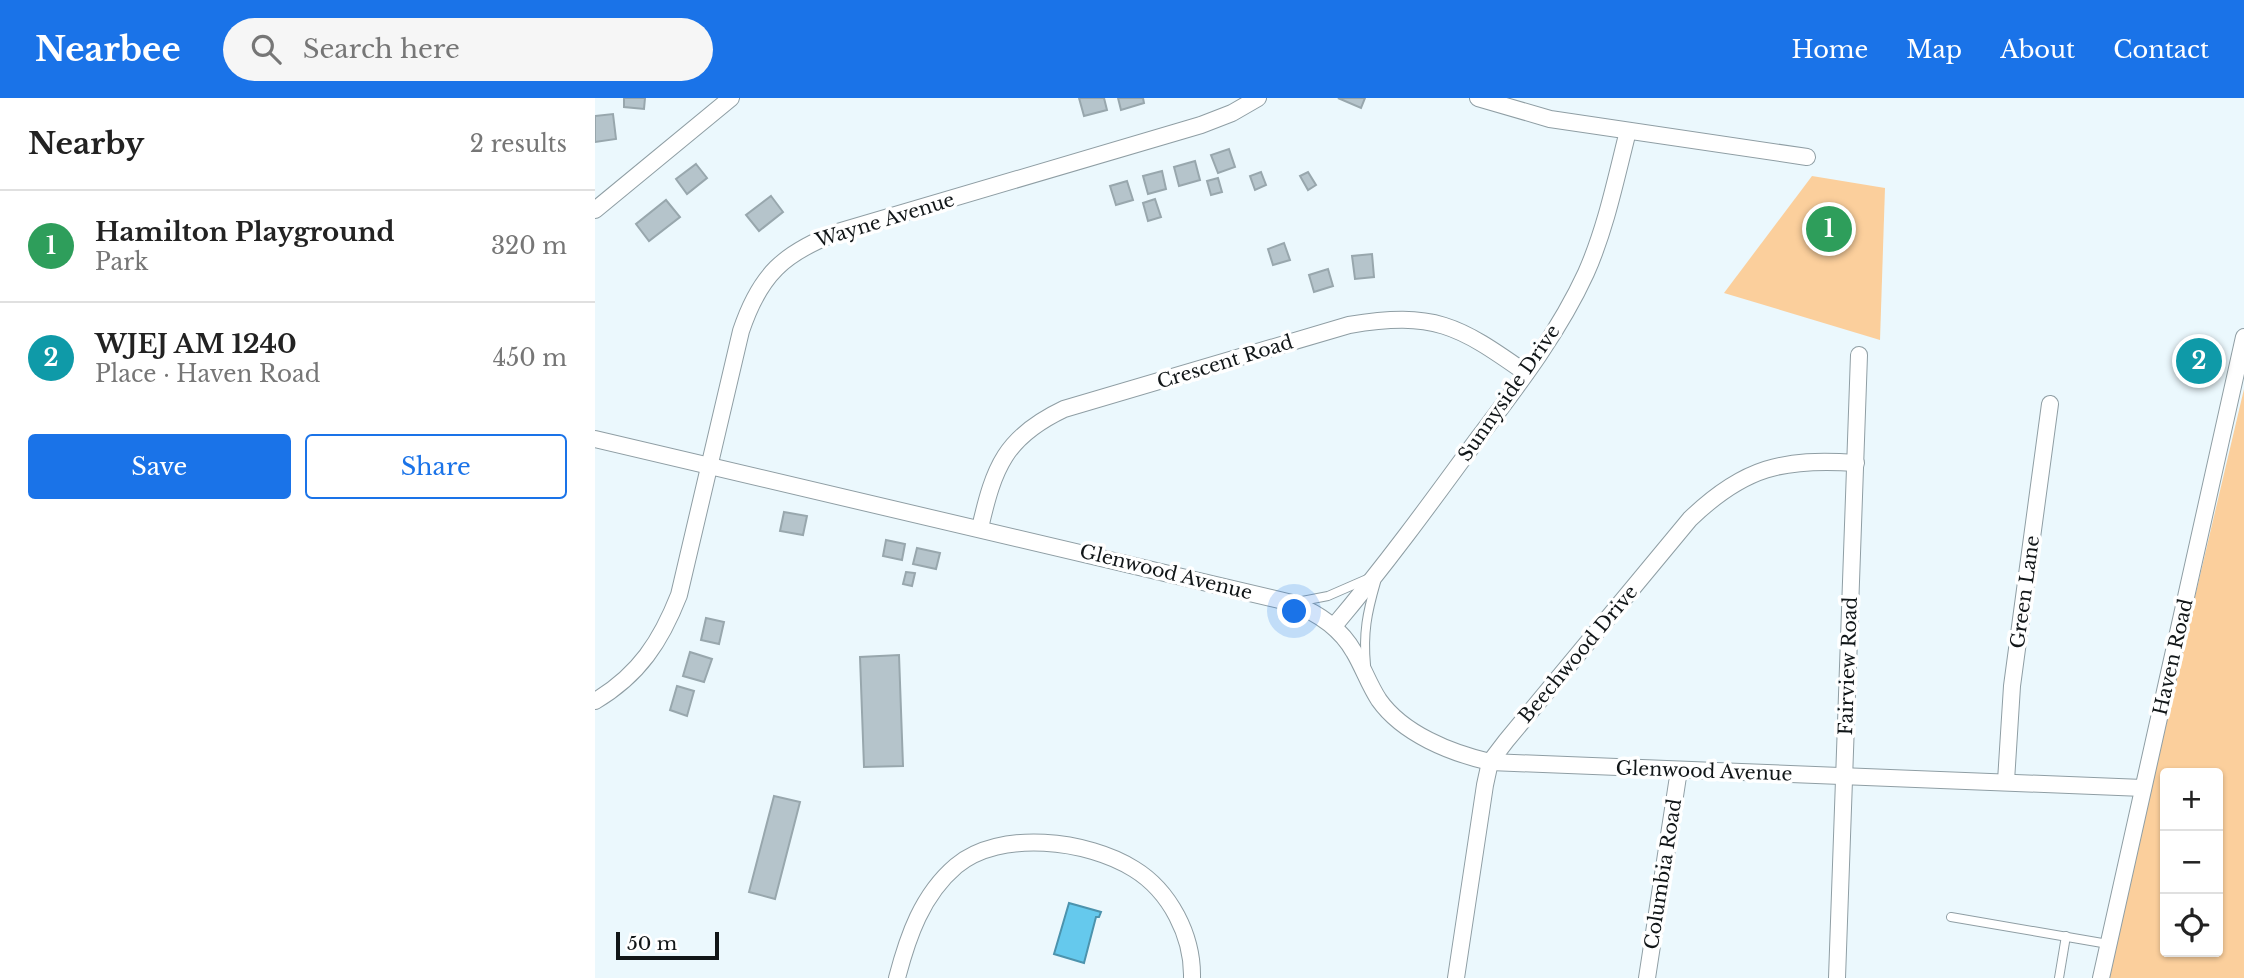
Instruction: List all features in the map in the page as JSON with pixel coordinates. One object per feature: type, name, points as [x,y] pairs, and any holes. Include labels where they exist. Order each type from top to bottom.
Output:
[{"type":"street","points":[[595,210],[731,98]]},
{"type":"street","name":"Wayne Avenue","points":[[595,701],[631,675],[653,649],[669,622],[679,595],[749,305],[783,261],[807,244],[838,232],[1201,125],[1232,113],[1258,98]]},
{"type":"street","points":[[1478,98],[1550,119],[1807,157]]},
{"type":"street","name":"Sunnyside Drive","points":[[1334,626],[1379,573],[1526,373],[1564,316],[1586,272],[1603,226],[1628,131]]},
{"type":"street","name":"Crescent Road","points":[[980,528],[989,488],[1000,463],[1015,443],[1038,422],[1064,409],[1349,325],[1383,319],[1413,319],[1450,326],[1478,339],[1526,373]]},
{"type":"street","name":"Haven Road","points":[[2101,978],[2244,337]]},
{"type":"street","name":"Fairview Road","points":[[1837,978],[1859,355]]},
{"type":"street","name":"Green Lane","points":[[2006,781],[2012,686],[2050,404]]},
{"type":"street","name":"Glenwood Avenue","points":[[595,439],[1292,603],[1313,611],[1334,626],[1353,649],[1379,700],[1397,720],[1417,733],[1469,757],[1490,762],[2143,788]]},
{"type":"street","name":"Beechwood Drive","points":[[1456,978],[1490,762],[1506,740],[1707,502],[1729,485],[1775,466],[1827,461],[1856,463]]},
{"type":"street","name":"Columbia Road","points":[[1647,978],[1679,769]]},
{"type":"street","points":[[897,978],[914,924],[927,898],[940,881],[957,865],[989,849],[1035,841],[1104,855],[1133,868],[1146,878],[1160,891],[1184,931],[1192,978]]},
{"type":"lane","points":[[1292,603],[1328,596],[1379,573]]},
{"type":"lane","points":[[1368,678],[1363,638],[1367,612],[1379,573]]},
{"type":"lane","points":[[1951,917],[2108,944]]},
{"type":"lane","points":[[2059,978],[2066,936]]},
{"type":"shaded area","points":[[1812,176],[1885,188],[1880,340],[1724,293]]},
{"type":"shaded area","points":[[2244,389],[2244,978],[2109,978],[2194,601]]},
{"type":"water","points":[[1069,903],[1101,912],[1099,917],[1096,917],[1084,963],[1054,954]]},
{"type":"building","points":[[624,98],[645,98],[644,109],[624,107]]},
{"type":"building","points":[[1079,98],[1104,98],[1107,110],[1084,116]]},
{"type":"building","points":[[1118,98],[1143,98],[1144,103],[1121,110]]},
{"type":"building","points":[[1338,98],[1365,98],[1361,108]]},
{"type":"building","points":[[613,114],[616,139],[595,142],[595,116]]},
{"type":"building","points":[[1229,149],[1235,167],[1218,173],[1211,155]]},
{"type":"building","points":[[1195,161],[1200,180],[1179,186],[1174,167]]},
{"type":"building","points":[[696,164],[707,178],[687,194],[676,179]]},
{"type":"building","points":[[1162,171],[1166,189],[1148,194],[1143,176]]},
{"type":"building","points":[[1261,172],[1266,185],[1255,190],[1250,176]]},
{"type":"building","points":[[1308,172],[1316,185],[1308,190],[1300,176]]},
{"type":"building","points":[[1218,178],[1222,192],[1211,195],[1207,181]]},
{"type":"building","points":[[1127,181],[1133,200],[1116,205],[1110,186]]},
{"type":"building","points":[[771,196],[783,212],[759,231],[746,215]]},
{"type":"building","points":[[1155,199],[1161,217],[1148,221],[1143,203]]},
{"type":"building","points":[[666,200],[680,217],[649,241],[636,224]]},
{"type":"building","points":[[1284,243],[1290,260],[1273,265],[1268,249]]},
{"type":"building","points":[[1372,254],[1374,277],[1355,279],[1352,256]]},
{"type":"building","points":[[1328,269],[1333,286],[1314,292],[1309,275]]},
{"type":"building","points":[[2191,340],[2216,346],[2208,382],[2183,376]]},
{"type":"building","points":[[784,512],[807,516],[803,535],[780,531]]},
{"type":"building","points":[[886,540],[905,544],[902,560],[883,556]]},
{"type":"building","points":[[917,548],[940,553],[936,569],[913,564]]},
{"type":"building","points":[[906,572],[915,573],[912,586],[903,584]]},
{"type":"building","points":[[706,618],[724,622],[719,644],[701,640]]},
{"type":"building","points":[[690,652],[712,659],[704,682],[683,676]]},
{"type":"building","points":[[899,655],[903,766],[864,767],[860,657]]},
{"type":"building","points":[[677,686],[694,691],[687,716],[670,710]]},
{"type":"building","points":[[774,796],[800,802],[775,899],[749,892]]},
{"type":"place","name":"Hamilton Playground","points":[[1829,229]]},
{"type":"place","name":"WJEJ AM 1240","points":[[2199,361]]}]
